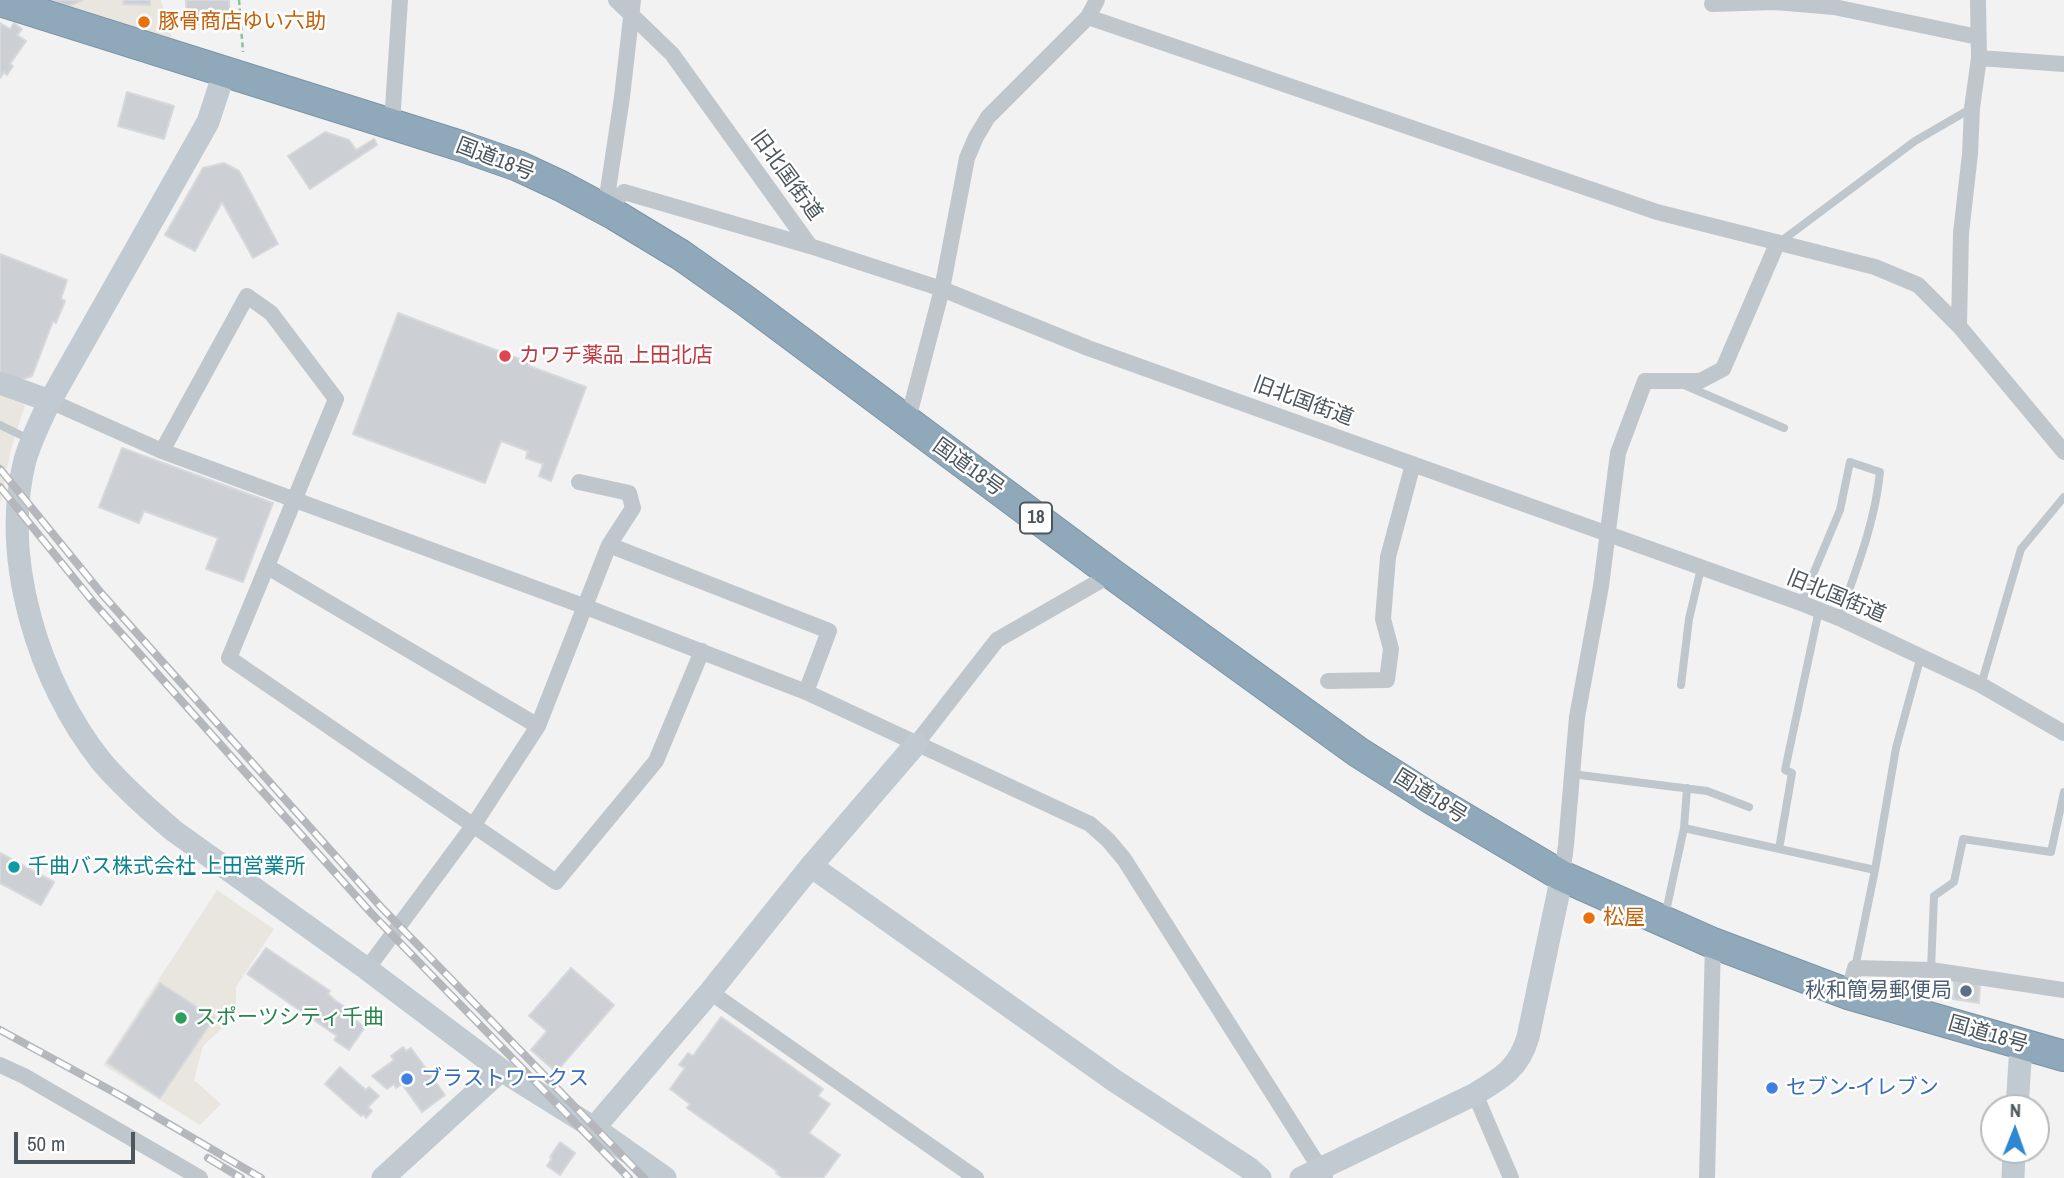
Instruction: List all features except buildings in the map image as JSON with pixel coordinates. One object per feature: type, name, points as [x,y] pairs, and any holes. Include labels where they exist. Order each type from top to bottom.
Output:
[{"type":"highway","name":"国道18号","points":[[0,1],[233,63],[392,124],[518,166],[561,186],[681,256],[725,286],[1112,574],[1358,752],[1562,876],[1713,943],[1852,981],[2021,1045],[2064,1056]]},
{"type":"street","points":[[392,124],[400,0]]},
{"type":"street","name":"旧北国街道","points":[[616,0],[632,8],[672,54],[810,246],[942,289],[1088,348],[1801,603],[1839,618],[1981,685],[2064,733]]},
{"type":"street","points":[[907,423],[942,289],[967,158],[976,136],[988,117],[1088,16],[1097,0]]},
{"type":"street","points":[[1959,326],[1961,233],[1979,58],[1978,0]]},
{"type":"street","points":[[1712,4],[1775,2],[1834,8],[1978,37]]},
{"type":"street","points":[[605,210],[632,8]]},
{"type":"street","points":[[1088,16],[1657,212],[1875,267],[1918,285],[1959,326],[2064,452]]},
{"type":"street","points":[[1979,58],[2064,64]]},
{"type":"street","points":[[233,63],[208,122],[50,401],[25,461],[17,523],[18,553],[23,586],[46,666],[85,737],[130,793],[155,816],[367,969],[501,1070],[594,1128],[665,1178]]},
{"type":"street","points":[[605,210],[624,192],[810,246]]},
{"type":"street","points":[[0,383],[50,401],[162,452],[586,607],[806,692],[1090,824],[1108,840],[1131,870],[1315,1174],[1503,1078],[1524,1051],[1562,876],[1577,717],[1601,586],[1619,453],[1645,381],[1700,381],[1723,369],[1777,244]]},
{"type":"street","points":[[162,452],[247,296],[271,313],[336,398],[229,658],[556,881],[656,761],[702,651]]},
{"type":"street","points":[[1328,681],[1387,680],[1391,649],[1383,619],[1388,557],[1413,464]]},
{"type":"street","points":[[367,969],[473,826],[538,726],[609,545],[633,508],[629,493],[579,482]]},
{"type":"street","points":[[609,545],[829,631],[806,692]]},
{"type":"street","points":[[268,567],[538,726]]},
{"type":"street","points":[[594,1128],[916,744],[997,640],[1112,574]]},
{"type":"street","points":[[811,866],[1104,1073],[1260,1178]]},
{"type":"street","points":[[1707,1178],[1713,943]]},
{"type":"street","points":[[1852,981],[1931,970],[2064,990]]},
{"type":"street","points":[[710,992],[976,1178]]},
{"type":"street","points":[[2018,1094],[2021,1045]]},
{"type":"street","points":[[0,1065],[200,1178]]},
{"type":"street","points":[[383,1178],[501,1070]]},
{"type":"street","points":[[1475,1094],[1511,1178]]},
{"type":"lane","points":[[1777,244],[1915,141],[1972,108]]},
{"type":"lane","points":[[1675,381],[1784,428]]},
{"type":"lane","points":[[0,425],[32,441]]},
{"type":"lane","points":[[1801,603],[1840,510],[1850,462],[1880,472],[1868,536],[1839,618]]},
{"type":"lane","points":[[1981,685],[2021,549],[2064,497]]},
{"type":"lane","points":[[1681,685],[1689,619],[1701,568]]},
{"type":"lane","points":[[1779,849],[1792,773],[1786,770],[1819,610]]},
{"type":"lane","points":[[1852,981],[1896,748],[1922,656]]},
{"type":"lane","points":[[1572,774],[1707,791],[1749,807]]},
{"type":"lane","points":[[1664,921],[1684,828],[1687,788]]},
{"type":"lane","points":[[1931,970],[1934,896],[1954,882],[1963,839],[2052,852],[2064,792]]},
{"type":"lane","points":[[1684,828],[1875,870]]},
{"type":"path","points":[[233,63],[244,45],[239,0]]},
{"type":"shaded area","name":"豚骨商店ゆい六助","points":[[83,0],[161,0],[172,38],[69,6]]},
{"type":"shaded area","points":[[0,395],[25,405],[11,449],[0,503]]},
{"type":"shaded area","name":"スポーツシティ千曲","points":[[217,890],[274,929],[236,987],[236,1007],[221,1029],[203,1046],[194,1080],[221,1104],[200,1125],[103,1065]]},
{"type":"railway","points":[[0,469],[102,594],[381,907],[644,1178]]},
{"type":"railway","points":[[0,487],[94,603],[372,914],[629,1178]]},
{"type":"railway","points":[[0,1030],[121,1096],[261,1178]]},
{"type":"railway","points":[[208,1158],[241,1178]]},
{"type":"place","name":"豚骨商店ゆい六助","points":[[144,22]]},
{"type":"place","name":"カワチ薬品 上田北店","points":[[505,356]]},
{"type":"place","name":"千曲バス株式会社 上田営業所","points":[[14,867]]},
{"type":"place","name":"松屋","points":[[1589,918]]},
{"type":"place","name":"秋和簡易郵便局","points":[[1966,991]]},
{"type":"place","name":"スポーツシティ千曲","points":[[181,1018]]},
{"type":"place","name":"ブラストワークス","points":[[407,1079]]},
{"type":"place","name":"セブン-イレブン","points":[[1772,1088]]}]
